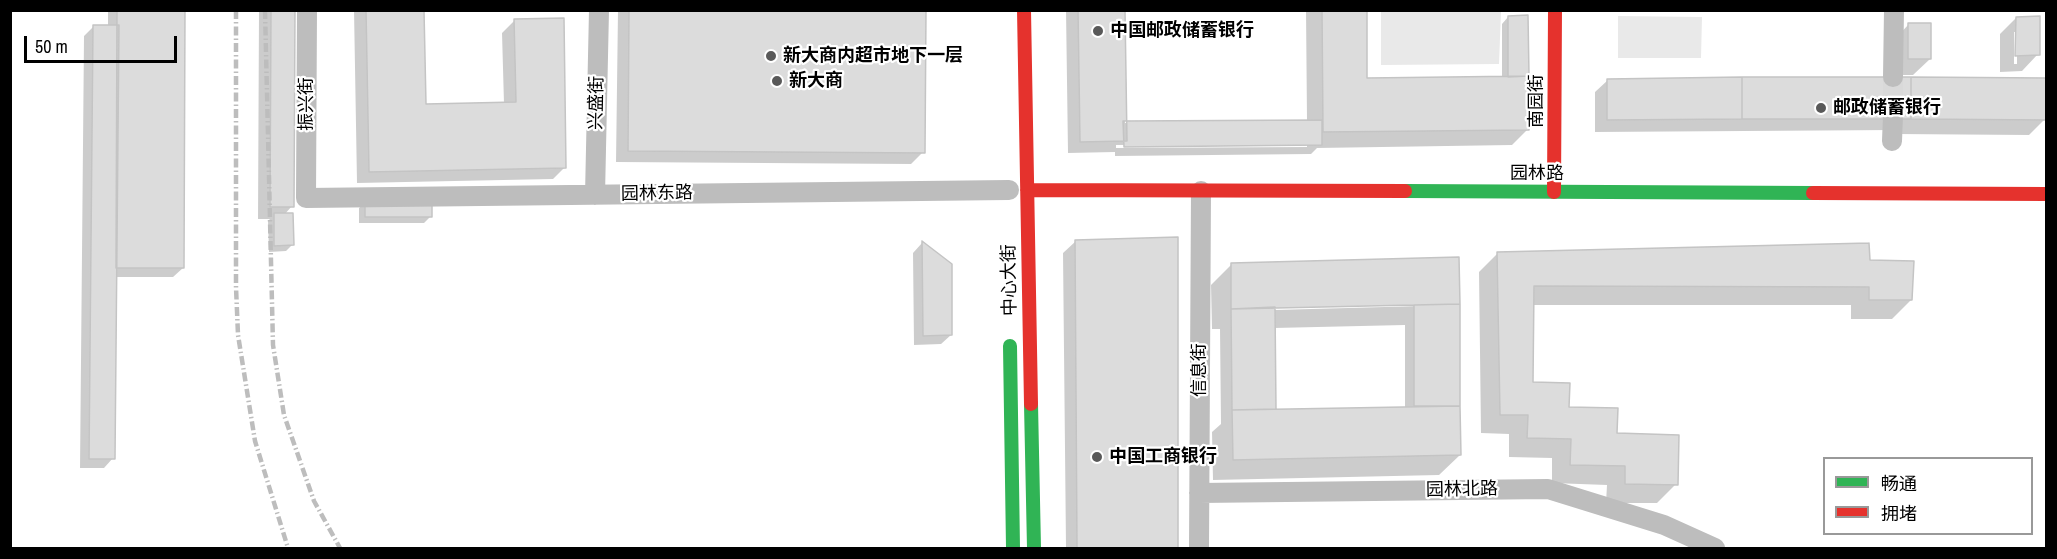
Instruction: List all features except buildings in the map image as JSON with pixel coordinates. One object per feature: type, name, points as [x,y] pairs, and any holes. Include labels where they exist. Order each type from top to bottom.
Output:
[{"type":"street","name":"振兴街","points":[[306,198],[307,10]]},
{"type":"street","name":"兴盛街","points":[[595,195],[599,10]]},
{"type":"street","name":"中心大街","points":[[1024,10],[1013,190],[1034,549]]},
{"type":"street","name":"南园街","points":[[1554,192],[1555,10]]},
{"type":"street","points":[[1893,77],[1894,10]]},
{"type":"street","points":[[1892,141],[1893,115]]},
{"type":"street","name":"园林东路","points":[[306,198],[1013,190]]},
{"type":"street","name":"园林路","points":[[1013,190],[2046,194]]},
{"type":"street","name":"信息街","points":[[1199,549],[1201,191]]},
{"type":"street","name":"中心大街","points":[[1010,334],[1013,549]]},
{"type":"street","name":"园林北路","points":[[1199,493],[1548,489],[1664,525],[1714,549]]},
{"type":"shaded area","points":[[1381,12],[1501,12],[1499,64],[1381,65]]},
{"type":"shaded area","points":[[1618,16],[1702,17],[1701,58],[1618,58]]},
{"type":"tunnel","points":[[1893,77],[1893,115]]},
{"type":"railway","points":[[236,10],[238,335],[255,441],[288,548]]},
{"type":"railway","points":[[265,10],[273,345],[284,415],[314,501],[340,548]]},
{"type":"traffic: fast","points":[[1405,191],[1813,193]]},
{"type":"traffic: fast","points":[[1010,346],[1013,548]]},
{"type":"traffic: fast","points":[[1031,404],[1034,548]]},
{"type":"traffic: jam","points":[[1024,10],[1031,404]]},
{"type":"traffic: jam","points":[[1554,192],[1555,10]]},
{"type":"traffic: jam","points":[[1027,190],[1405,191]]},
{"type":"traffic: jam","points":[[1813,193],[2046,194]]},
{"type":"place","name":"中国邮政储蓄银行","points":[[1098,31]]},
{"type":"place","name":"新大商内超市地下一层","points":[[771,56]]},
{"type":"place","name":"新大商","points":[[777,81]]},
{"type":"place","name":"邮政储蓄银行","points":[[1821,108]]},
{"type":"place","name":"中国工商银行","points":[[1097,457]]}]
